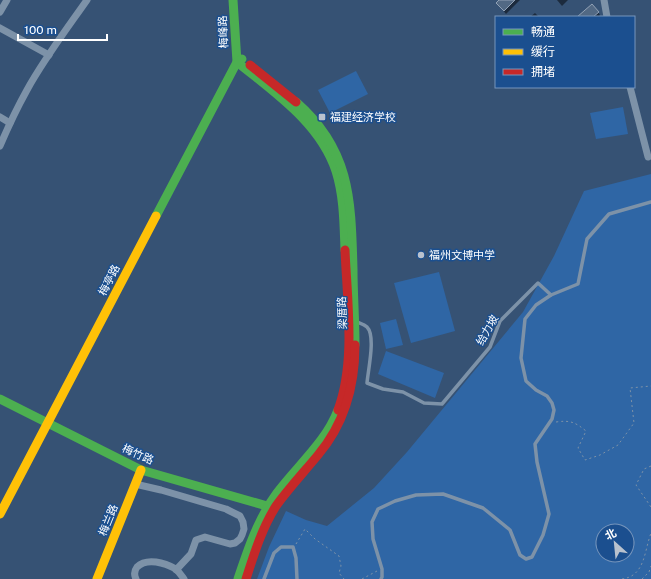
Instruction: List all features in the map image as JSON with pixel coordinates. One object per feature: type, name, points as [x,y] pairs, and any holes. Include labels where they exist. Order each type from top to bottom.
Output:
[{"type":"main road","name":"梅峰路","points":[[233,0],[240,60]]},
{"type":"main road","name":"梅峰路","points":[[239,0],[240,60]]},
{"type":"main road","name":"梁厝路","points":[[240,60],[307,112],[327,136],[340,161],[347,185],[352,230],[355,370],[348,402],[342,419],[328,443],[272,507],[246,579]]},
{"type":"main road","name":"梁厝路","points":[[238,579],[250,544],[272,507],[321,440],[335,415],[344,392],[348,357],[343,217],[336,171],[326,148],[315,131],[240,60]]},
{"type":"main road","name":"梅亭路","points":[[0,514],[49,424],[132,261],[240,60]]},
{"type":"main road","name":"梅竹路","points":[[0,399],[141,470],[272,507]]},
{"type":"main road","name":"梅兰路","points":[[97,579],[141,470]]},
{"type":"street","points":[[0,12],[7,0]]},
{"type":"street","points":[[0,146],[27,89],[87,0]]},
{"type":"street","points":[[604,0],[607,16]]},
{"type":"street","points":[[0,28],[49,55]]},
{"type":"street","points":[[630,88],[648,157]]},
{"type":"street","points":[[0,117],[10,123]]},
{"type":"street","points":[[135,484],[226,509],[240,516],[243,522],[244,529],[240,539],[235,543],[230,544],[205,537],[196,540],[191,554],[176,570]]},
{"type":"street","points":[[136,579],[134,574],[135,569],[142,563],[146,562],[156,562],[176,570],[184,579]]},
{"type":"lane","points":[[381,579],[382,569],[373,539],[372,522],[378,509],[394,501],[416,495],[443,494],[483,508],[510,530],[520,555],[526,559],[532,557],[543,535],[549,514],[537,462],[535,444],[552,419],[554,410],[552,403],[547,396],[526,382],[521,358],[525,319],[536,305],[551,295],[578,284],[587,239],[609,214],[651,202]]},
{"type":"lane","name":"给力坡","points":[[354,321],[365,325],[370,332],[371,349],[367,383],[383,389],[402,392],[424,403],[442,404],[490,347],[500,321],[538,283],[551,295]]},
{"type":"lane","points":[[264,579],[274,553],[282,547],[293,547],[296,558],[297,579]]},
{"type":"path","points":[[552,419],[553,422],[575,422],[586,431],[578,448],[585,460],[600,455],[618,445],[634,423],[630,388],[651,386]]},
{"type":"path","points":[[651,466],[644,469],[636,485],[651,507]]},
{"type":"path","points":[[293,547],[305,529],[315,539],[339,556],[341,566],[339,573],[344,579]]},
{"type":"path","points":[[622,579],[630,578],[643,565],[651,534]]},
{"type":"path","points":[[642,579],[649,572],[651,566]]},
{"type":"path","points":[[362,579],[373,572],[382,569]]},
{"type":"shaded area","points":[[356,71],[368,94],[330,113],[318,90]]},
{"type":"shaded area","points":[[623,107],[628,134],[596,139],[590,113]]},
{"type":"shaded area","points":[[651,174],[651,579],[257,579],[269,547],[286,511],[306,520],[327,526],[374,488],[407,452],[523,312],[554,256],[584,191]]},
{"type":"shaded area","points":[[439,272],[455,331],[411,343],[394,283]]},
{"type":"shaded area","points":[[396,319],[403,345],[386,349],[380,323]]},
{"type":"shaded area","points":[[386,351],[444,373],[435,398],[378,374]]},
{"type":"building","points":[[499,0],[515,0],[504,11],[496,3]]},
{"type":"building","points":[[592,4],[599,12],[594,16],[578,16]]},
{"type":"traffic: fast","points":[[233,0],[237,62],[295,110],[319,138],[329,154],[336,171],[341,190],[345,250]]},
{"type":"traffic: fast","points":[[156,216],[237,62],[242,59]]},
{"type":"traffic: fast","points":[[296,102],[314,120],[328,139],[338,158],[349,198],[355,345]]},
{"type":"traffic: fast","points":[[0,399],[141,470],[274,508]]},
{"type":"traffic: fast","points":[[238,579],[254,534],[264,513],[277,493],[319,443],[333,422],[338,410]]},
{"type":"traffic: slow","points":[[0,514],[156,216]]},
{"type":"traffic: slow","points":[[97,579],[141,470]]},
{"type":"traffic: jam","points":[[250,65],[296,102]]},
{"type":"traffic: jam","points":[[338,410],[344,391],[349,351],[345,250]]},
{"type":"traffic: jam","points":[[246,579],[259,541],[271,514],[286,493],[327,443],[342,417],[347,403],[353,375],[355,345]]},
{"type":"place","name":"福建经济学校","points":[[322,117]]},
{"type":"place","name":"福州文博中学","points":[[421,255]]}]
